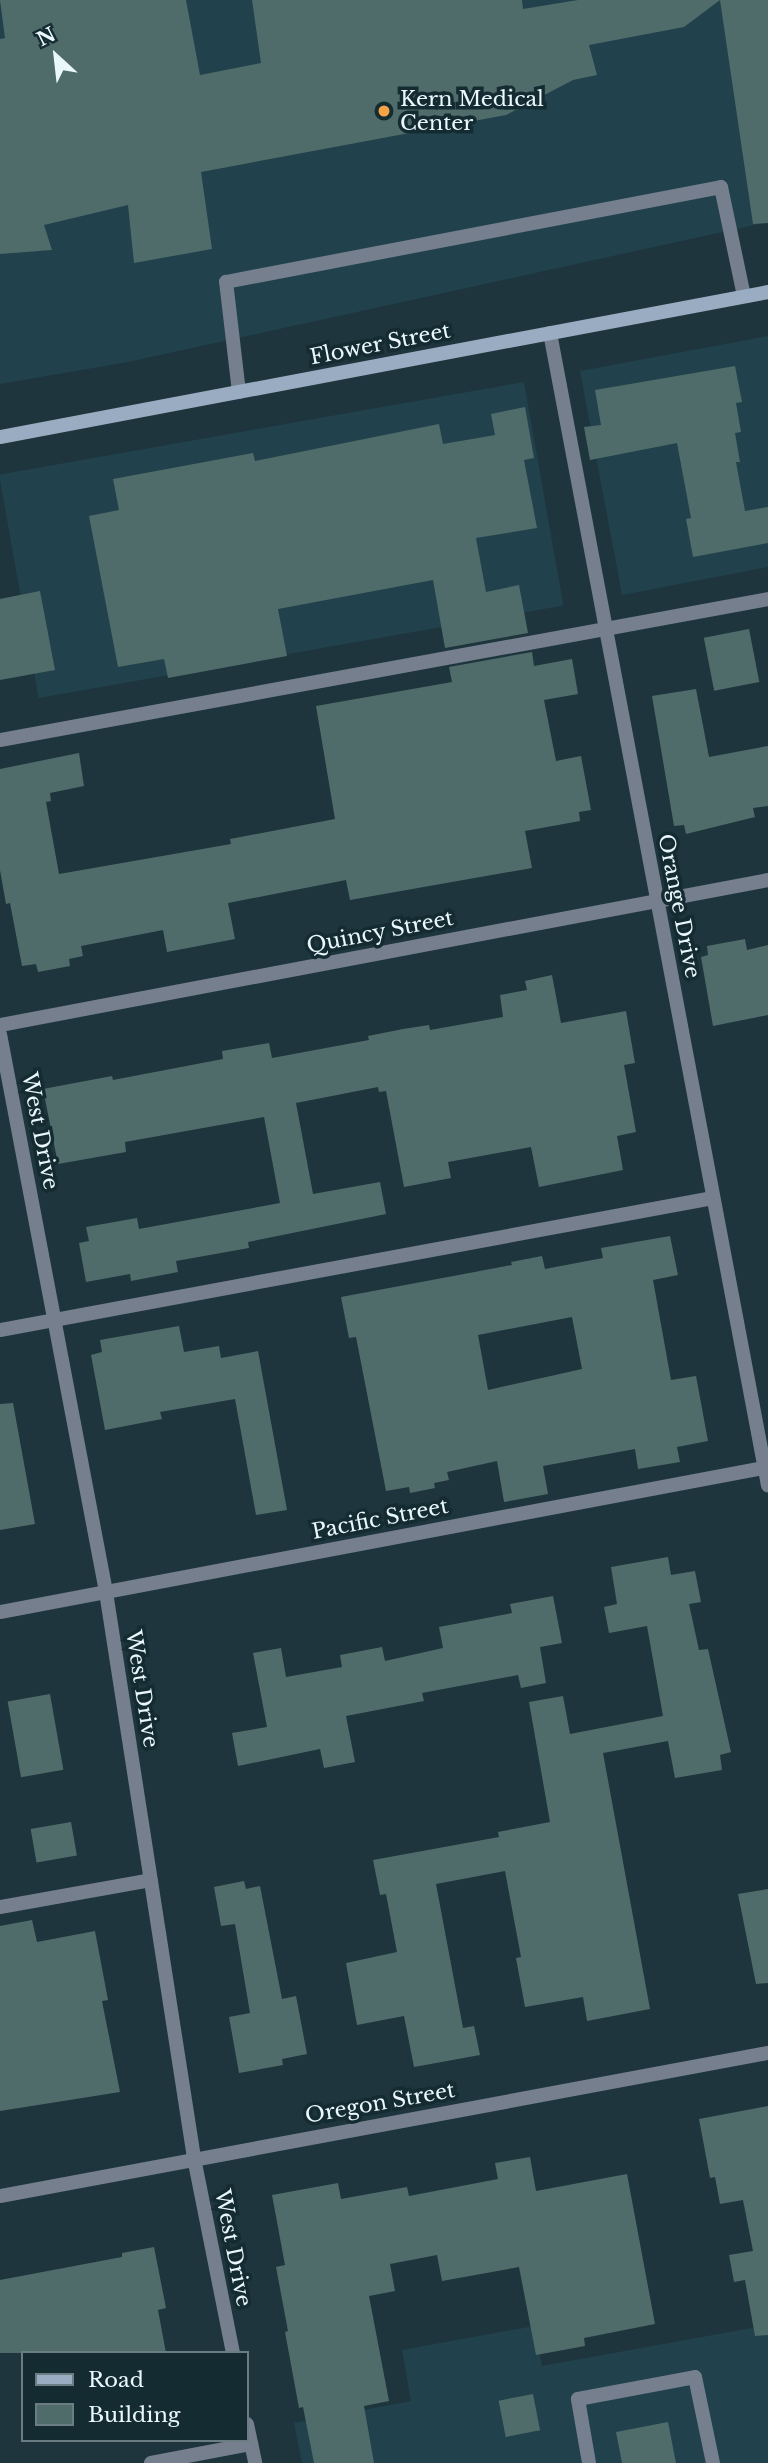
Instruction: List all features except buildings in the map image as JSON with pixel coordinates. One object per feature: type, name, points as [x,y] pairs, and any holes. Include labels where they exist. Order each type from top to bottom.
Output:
[{"type":"street","points":[[239,392],[226,282],[721,187],[744,296]]},
{"type":"street","name":"Flower Street","points":[[0,437],[768,292]]},
{"type":"street","name":"Orange Drive","points":[[550,333],[768,1486]]},
{"type":"street","points":[[0,740],[768,598]]},
{"type":"street","name":"Quincy Street","points":[[0,1025],[768,880]]},
{"type":"street","name":"West Drive","points":[[0,1034],[106,1592],[194,2158],[233,2351]]},
{"type":"street","points":[[0,1330],[713,1198]]},
{"type":"street","name":"Pacific Street","points":[[0,1612],[766,1468]]},
{"type":"street","points":[[0,1908],[151,1880]]},
{"type":"street","name":"Oregon Street","points":[[0,2196],[768,2053]]},
{"type":"street","points":[[589,2463],[578,2399],[695,2377],[713,2463]]},
{"type":"street","points":[[248,2429],[254,2463]]},
{"type":"street","points":[[151,2463],[251,2444]]},
{"type":"shaded area","name":"Kern Medical Center","points":[[0,0],[768,0],[768,222],[128,362],[0,384]]},
{"type":"shaded area","points":[[768,336],[768,567],[622,595],[580,371]]},
{"type":"shaded area","points":[[524,382],[563,606],[39,698],[0,474]]},
{"type":"shaded area","points":[[768,2325],[768,2463],[302,2463],[294,2423],[411,2401],[402,2350],[534,2326],[542,2366]]},
{"type":"place","name":"Kern Medical Center","points":[[384,111]]}]
